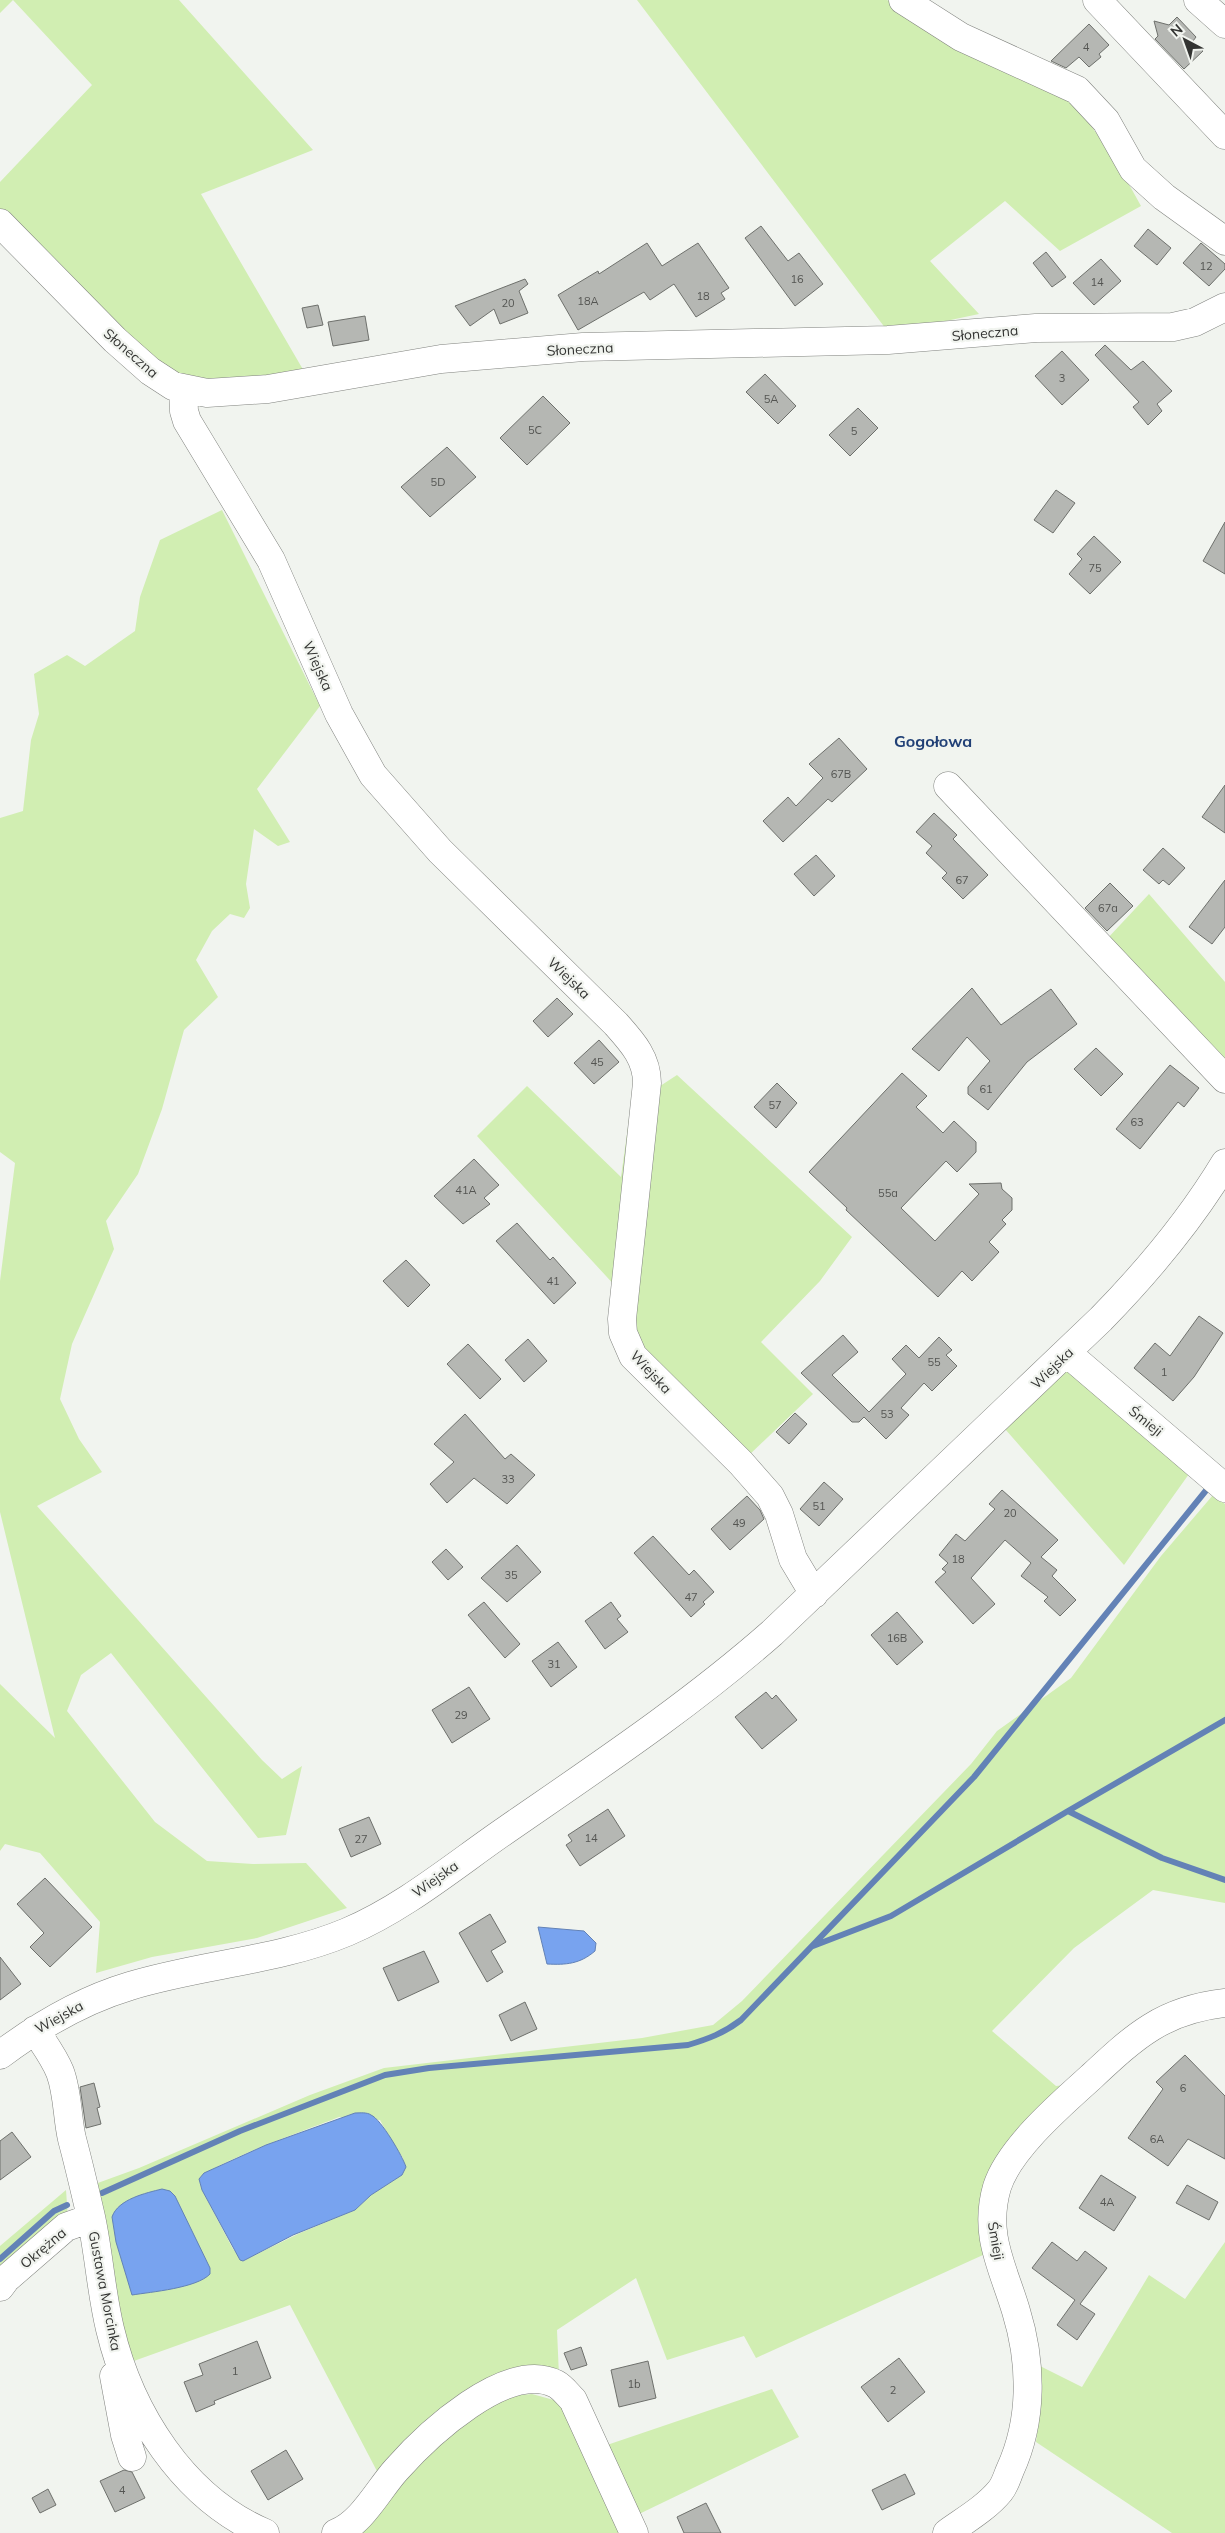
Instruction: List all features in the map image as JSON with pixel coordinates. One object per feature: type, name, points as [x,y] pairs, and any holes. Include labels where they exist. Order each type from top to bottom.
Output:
[{"type":"street","points":[[903,0],[961,37],[1077,90],[1106,121],[1133,169],[1164,197],[1225,241]]},
{"type":"street","points":[[1098,0],[1225,135]]},
{"type":"street","points":[[1198,0],[1225,24]]},
{"type":"street","name":"Słoneczna","points":[[0,223],[133,357],[156,377],[183,390],[207,393],[248,392],[441,359],[584,347],[888,340],[1036,328],[1173,327],[1195,322],[1225,307]]},
{"type":"street","name":"Wiejska","points":[[183,390],[184,411],[187,421],[271,560],[339,714],[373,775],[434,844],[616,1024],[641,1054],[646,1069],[646,1084],[622,1319],[624,1338],[633,1356],[741,1463],[770,1496],[779,1514],[793,1558],[814,1594]]},
{"type":"street","points":[[948,786],[1225,1079]]},
{"type":"street","name":"Wiejska","points":[[0,2055],[35,2030],[84,2003],[113,1991],[183,1973],[300,1949],[345,1933],[375,1918],[685,1705],[729,1671],[814,1594],[1067,1353],[1153,1265],[1198,1205],[1225,1164]]},
{"type":"street","name":"Śmieji","points":[[1067,1353],[1225,1488]]},
{"type":"street","name":"Śmieji","points":[[947,2533],[982,2508],[1002,2489],[1016,2458],[1025,2423],[1028,2393],[1028,2361],[1017,2312],[996,2252],[992,2234],[991,2212],[998,2185],[1014,2157],[1035,2132],[1133,2038],[1176,2014],[1204,2005],[1225,2003]]},
{"type":"street","name":"Gustawa Morcinka","points":[[35,2030],[61,2074],[70,2130],[91,2218],[114,2341],[123,2371],[138,2404],[160,2444],[185,2476],[245,2524],[265,2533]]},
{"type":"street","name":"Okrężna","points":[[0,2286],[6,2278],[66,2227],[91,2218]]},
{"type":"street","points":[[114,2341],[112,2351],[116,2389],[132,2457]]},
{"type":"street","points":[[336,2533],[342,2531],[362,2513],[414,2450],[452,2417],[510,2382],[534,2379],[557,2384],[573,2400],[634,2533]]},
{"type":"green space","points":[[0,0],[13,0],[0,13]]},
{"type":"green space","points":[[13,0],[179,0],[313,150],[201,194],[305,373],[235,384],[176,379],[0,213],[0,182],[92,85]]},
{"type":"green space","points":[[637,0],[887,0],[1065,96],[1097,134],[1116,162],[1141,206],[1060,251],[1005,201],[930,261],[979,314],[889,333]]},
{"type":"green space","points":[[222,510],[320,706],[257,789],[290,842],[278,846],[254,829],[246,884],[250,908],[244,918],[230,914],[212,931],[196,960],[218,997],[184,1030],[162,1109],[138,1174],[106,1221],[114,1249],[72,1344],[60,1399],[79,1439],[102,1472],[37,1506],[262,1760],[282,1779],[302,1766],[286,1835],[258,1838],[111,1653],[81,1675],[67,1711],[155,1822],[207,1861],[253,1864],[306,1863],[347,1908],[257,1938],[152,1957],[96,1973],[100,1922],[40,1853],[5,1844],[0,1851],[0,1684],[55,1738],[0,1512],[0,1281],[15,1163],[0,1152],[0,818],[23,811],[31,740],[39,714],[34,674],[67,655],[85,666],[135,631],[140,597],[160,540]]},
{"type":"green space","points":[[1149,894],[1225,982],[1225,1068],[1106,940]]},
{"type":"green space","points":[[677,1075],[852,1237],[820,1281],[761,1342],[813,1394],[747,1457],[617,1352],[618,1289],[477,1136],[527,1086],[621,1177],[631,1105]]},
{"type":"green space","points":[[1067,1369],[1189,1474],[1124,1565],[1005,1429]]},
{"type":"green space","points":[[1213,1495],[1225,1504],[1225,1903],[1153,1890],[1074,1948],[992,2031],[1056,2086],[1074,2084],[981,2226],[983,2255],[756,2358],[744,2336],[667,2360],[636,2278],[557,2330],[559,2376],[541,2374],[379,2475],[290,2305],[131,2362],[121,2331],[95,2184],[139,2168],[310,2095],[384,2068],[642,2038],[713,2025],[742,2001],[971,1764],[997,1731],[1071,1678],[1161,1556]],"holes":[[[339,2117],[380,2120],[403,2158],[402,2175],[371,2195],[355,2210],[300,2233],[243,2261],[233,2249],[202,2190],[199,2179],[208,2172],[243,2155]]]},
{"type":"green space","points":[[66,2190],[68,2218],[0,2274],[0,2246]]},
{"type":"green space","points":[[1225,2242],[1225,2533],[1172,2533],[1036,2442],[1041,2401],[1036,2364],[1082,2387],[1149,2275],[1185,2299]]},
{"type":"green space","points":[[772,2389],[799,2437],[637,2515],[604,2446]]},
{"type":"green space","points":[[532,2394],[561,2402],[622,2533],[354,2533],[387,2495],[445,2437],[487,2407],[509,2396]]},
{"type":"water","points":[[538,1927],[584,1931],[596,1943],[595,1951],[584,1959],[572,1963],[547,1964]]},
{"type":"water","points":[[355,2113],[369,2114],[380,2123],[404,2162],[406,2167],[402,2175],[371,2195],[355,2210],[293,2235],[243,2261],[240,2260],[202,2190],[199,2179],[204,2173],[266,2145]]},
{"type":"water","points":[[162,2189],[170,2191],[175,2196],[210,2268],[210,2274],[204,2279],[185,2286],[132,2295],[116,2242],[112,2217],[115,2211],[126,2201]]},
{"type":"building","points":[[1177,17],[1196,37],[1193,41],[1203,51],[1184,69],[1155,39],[1158,36],[1154,21],[1169,25]]},
{"type":"building","points":[[1089,24],[1109,45],[1099,54],[1101,57],[1089,67],[1079,57],[1066,68],[1051,61]]},
{"type":"building","points":[[761,226],[788,261],[799,253],[823,284],[795,306],[745,238]]},
{"type":"building","points":[[1148,229],[1171,248],[1157,265],[1134,246]]},
{"type":"building","points":[[647,243],[662,266],[698,243],[729,288],[721,293],[725,299],[696,317],[674,284],[650,300],[644,292],[578,330],[558,295],[598,271],[599,274]]},
{"type":"building","points":[[1201,243],[1225,264],[1225,269],[1209,286],[1183,263]]},
{"type":"building","points":[[1046,252],[1066,277],[1052,287],[1033,263]]},
{"type":"building","points":[[1101,259],[1121,281],[1094,305],[1073,283]]},
{"type":"building","points":[[525,279],[528,284],[519,291],[528,313],[500,324],[494,309],[470,326],[455,306]]},
{"type":"building","points":[[318,305],[323,325],[307,328],[302,308]]},
{"type":"building","points":[[365,316],[369,340],[333,346],[328,322]]},
{"type":"building","points":[[1105,345],[1131,370],[1143,361],[1172,391],[1157,404],[1162,411],[1148,425],[1133,407],[1139,402],[1095,355]]},
{"type":"building","points":[[1062,351],[1089,380],[1062,405],[1035,376]]},
{"type":"building","points":[[765,374],[796,406],[778,424],[746,392]]},
{"type":"building","points":[[543,396],[570,423],[527,465],[500,438]]},
{"type":"building","points":[[858,408],[878,428],[850,456],[829,435]]},
{"type":"building","points":[[447,447],[476,477],[430,517],[401,487]]},
{"type":"building","points":[[1056,490],[1075,503],[1053,533],[1034,520]]},
{"type":"building","points":[[1225,522],[1225,574],[1203,561]]},
{"type":"building","points":[[1094,536],[1121,562],[1090,594],[1069,574],[1082,559],[1077,554]]},
{"type":"building","points":[[839,738],[867,769],[832,802],[828,799],[783,842],[763,821],[788,797],[796,806],[823,778],[809,764]]},
{"type":"building","points":[[1225,785],[1225,833],[1202,817]]},
{"type":"building","points":[[934,813],[957,835],[953,839],[988,875],[963,899],[942,878],[947,873],[926,853],[932,846],[916,832]]},
{"type":"building","points":[[1163,848],[1185,868],[1169,885],[1163,880],[1159,884],[1143,870]]},
{"type":"building","points":[[816,855],[835,876],[814,896],[794,874]]},
{"type":"building","points":[[1225,880],[1225,927],[1212,944],[1189,927]]},
{"type":"building","points":[[1110,883],[1133,906],[1107,931],[1085,908]]},
{"type":"building","points":[[972,988],[1001,1025],[1051,989],[1077,1024],[1027,1062],[988,1110],[968,1094],[968,1087],[990,1061],[967,1037],[939,1071],[912,1049]]},
{"type":"building","points":[[557,998],[573,1014],[548,1037],[533,1021]]},
{"type":"building","points":[[599,1040],[619,1062],[594,1084],[574,1063]]},
{"type":"building","points":[[1096,1048],[1123,1074],[1101,1096],[1074,1069]]},
{"type":"building","points":[[1170,1065],[1199,1088],[1184,1107],[1178,1102],[1140,1149],[1116,1129]]},
{"type":"building","points":[[902,1073],[927,1096],[916,1107],[943,1133],[954,1121],[976,1142],[976,1152],[957,1172],[946,1161],[901,1208],[935,1241],[979,1194],[969,1184],[1001,1183],[1002,1189],[1012,1198],[1012,1210],[1002,1220],[1006,1224],[989,1242],[999,1252],[972,1281],[962,1271],[938,1297],[846,1210],[847,1208],[809,1172]]},
{"type":"building","points":[[777,1083],[797,1103],[776,1128],[754,1107]]},
{"type":"building","points":[[474,1159],[499,1185],[484,1198],[490,1204],[463,1224],[434,1196]]},
{"type":"building","points":[[517,1223],[550,1260],[553,1257],[576,1283],[554,1304],[496,1241]]},
{"type":"building","points":[[406,1260],[430,1285],[408,1307],[383,1281]]},
{"type":"building","points":[[1199,1316],[1223,1333],[1194,1377],[1173,1401],[1134,1368],[1155,1343],[1170,1356]]},
{"type":"building","points":[[843,1335],[858,1352],[832,1375],[869,1412],[906,1374],[892,1359],[906,1345],[919,1358],[939,1337],[952,1350],[946,1355],[957,1366],[932,1391],[924,1383],[901,1408],[909,1415],[886,1439],[864,1417],[859,1422],[852,1422],[801,1373]]},
{"type":"building","points":[[528,1339],[547,1361],[524,1382],[505,1360]]},
{"type":"building","points":[[468,1344],[501,1379],[480,1399],[447,1364]]},
{"type":"building","points":[[795,1413],[807,1424],[789,1444],[776,1432]]},
{"type":"building","points":[[465,1414],[505,1459],[511,1454],[535,1475],[507,1504],[474,1478],[447,1503],[430,1484],[454,1462],[434,1444]]},
{"type":"building","points":[[824,1482],[843,1499],[819,1526],[800,1509]]},
{"type":"building","points":[[1002,1490],[1058,1540],[1041,1557],[1057,1570],[1052,1576],[1076,1600],[1060,1616],[1044,1601],[1048,1597],[1021,1576],[1031,1563],[1005,1540],[971,1578],[995,1604],[973,1624],[935,1582],[946,1572],[942,1569],[948,1563],[939,1555],[956,1534],[965,1541],[995,1509],[989,1504]]},
{"type":"building","points":[[747,1496],[760,1510],[764,1519],[730,1550],[711,1529]]},
{"type":"building","points":[[653,1536],[689,1575],[694,1570],[714,1592],[703,1602],[705,1604],[691,1617],[634,1553]]},
{"type":"building","points":[[517,1545],[541,1572],[507,1602],[481,1578]]},
{"type":"building","points":[[446,1549],[463,1567],[448,1580],[432,1562]]},
{"type":"building","points":[[484,1602],[520,1644],[505,1658],[468,1615]]},
{"type":"building","points":[[611,1602],[621,1616],[617,1619],[628,1632],[605,1649],[585,1621]]},
{"type":"building","points":[[897,1612],[923,1642],[897,1665],[871,1635]]},
{"type":"building","points":[[558,1642],[577,1667],[551,1687],[532,1661]]},
{"type":"building","points":[[469,1687],[490,1719],[452,1743],[432,1710]]},
{"type":"building","points":[[766,1692],[772,1699],[776,1695],[797,1720],[762,1749],[735,1717]]},
{"type":"building","points":[[608,1809],[625,1836],[580,1866],[566,1845],[572,1841],[568,1835]]},
{"type":"building","points":[[369,1817],[381,1844],[351,1857],[339,1829]]},
{"type":"building","points":[[45,1878],[92,1927],[50,1967],[30,1947],[44,1933],[17,1904]]},
{"type":"building","points":[[490,1914],[506,1942],[491,1951],[503,1972],[487,1982],[459,1933]]},
{"type":"building","points":[[424,1951],[439,1982],[398,2001],[383,1968]]},
{"type":"building","points":[[0,1957],[21,1984],[0,2000]]},
{"type":"building","points":[[525,2002],[537,2029],[511,2041],[499,2015]]},
{"type":"building","points":[[1185,2055],[1225,2096],[1225,2159],[1188,2139],[1168,2166],[1128,2138],[1163,2089],[1156,2082]]},
{"type":"building","points":[[94,2083],[100,2107],[97,2108],[101,2124],[86,2128],[80,2087]]},
{"type":"building","points":[[12,2132],[31,2157],[0,2180],[0,2141]]},
{"type":"building","points":[[1101,2175],[1136,2197],[1114,2231],[1079,2208]]},
{"type":"building","points":[[1187,2185],[1218,2202],[1209,2220],[1176,2203]]},
{"type":"building","points":[[1052,2242],[1077,2261],[1085,2251],[1107,2268],[1080,2304],[1095,2314],[1077,2340],[1057,2325],[1075,2300],[1032,2268]]},
{"type":"building","points":[[257,2341],[271,2378],[214,2401],[215,2404],[196,2412],[184,2382],[203,2375],[199,2364]]},
{"type":"building","points":[[581,2347],[587,2365],[571,2370],[564,2353]]},
{"type":"building","points":[[899,2358],[925,2392],[888,2422],[861,2387]]},
{"type":"building","points":[[648,2361],[656,2398],[619,2407],[611,2370]]},
{"type":"building","points":[[286,2450],[303,2479],[268,2500],[251,2471]]},
{"type":"building","points":[[124,2470],[132,2472],[145,2498],[115,2512],[100,2481]]},
{"type":"building","points":[[905,2474],[915,2494],[882,2510],[872,2490]]},
{"type":"building","points":[[48,2489],[56,2505],[40,2513],[32,2498]]},
{"type":"building","points":[[706,2503],[721,2533],[684,2533],[677,2517]]},
{"type":"waterway","points":[[102,2193],[240,2131],[385,2075],[429,2068],[688,2045],[716,2035],[735,2025],[974,1777],[1208,1488]]},
{"type":"waterway","points":[[1068,1811],[1225,1720]]},
{"type":"waterway","points":[[813,1946],[891,1916],[1068,1811],[1162,1858],[1225,1880]]},
{"type":"waterway","points":[[0,2259],[54,2211],[67,2205]]},
{"type":"district","name":"Gogołowa","points":[[933,741]]}]
